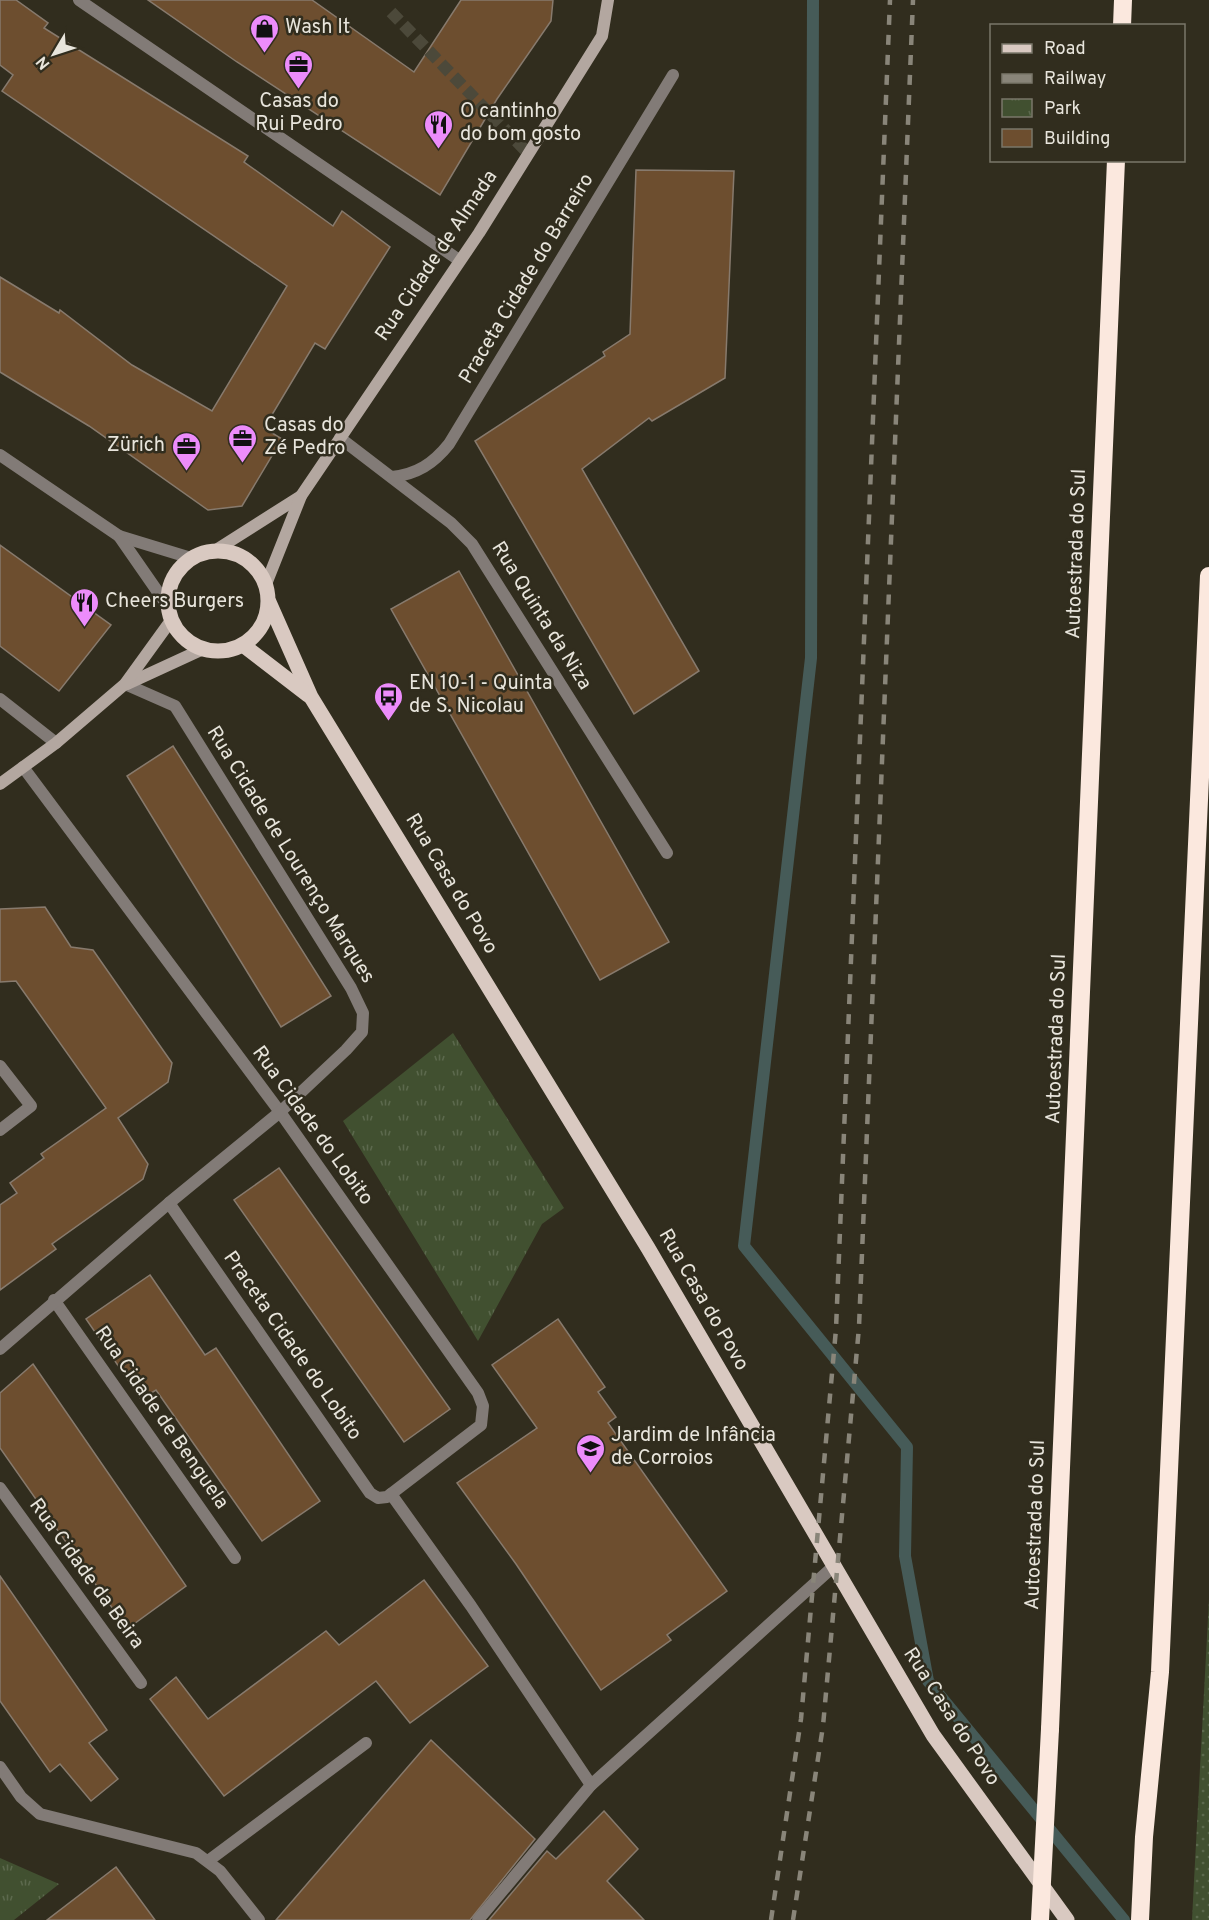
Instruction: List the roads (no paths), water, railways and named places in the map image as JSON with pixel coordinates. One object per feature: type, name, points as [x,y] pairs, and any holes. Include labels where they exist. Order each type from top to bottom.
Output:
[{"type":"highway","points":[[1122,24],[1123,0]]},
{"type":"highway","name":"Autoestrada do Sul","points":[[1040,1920],[1116,162]]},
{"type":"highway","points":[[1140,1920],[1144,1837],[1160,1672],[1209,576]]},
{"type":"main road","name":"Rua Cidade de Almada","points":[[266,584],[301,496],[459,260],[602,36],[608,0]]},
{"type":"main road","name":"Rua Cidade de Almada","points":[[216,550],[301,496]]},
{"type":"main road","points":[[126,684],[170,614],[171,582],[181,567],[191,558],[216,550],[245,558],[258,570],[266,584],[269,602],[262,626],[243,645],[217,651],[203,649],[188,640],[170,614]]},
{"type":"main road","name":"Rua Casa do Povo","points":[[269,602],[310,697],[642,1238],[933,1735],[1067,1920]]},
{"type":"main road","name":"Rua Casa do Povo","points":[[243,645],[310,697]]},
{"type":"main road","points":[[0,784],[56,743],[126,684],[203,649]]},
{"type":"street","points":[[79,0],[459,260]]},
{"type":"street","name":"Praceta Cidade do Barreiro","points":[[392,477],[411,474],[425,467],[437,459],[449,444],[673,75]]},
{"type":"street","name":"Rua Quinta da Niza","points":[[340,438],[451,523],[472,544],[667,853]]},
{"type":"street","points":[[0,454],[119,536],[191,558]]},
{"type":"street","points":[[119,536],[170,614]]},
{"type":"street","name":"Rua Cidade de Lourenço Marques","points":[[0,1349],[169,1203],[280,1113],[362,1032],[363,1013],[351,988],[175,706],[126,684]]},
{"type":"street","points":[[0,699],[56,743]]},
{"type":"street","name":"Rua Cidade do Lobito","points":[[23,767],[280,1113],[482,1400],[484,1414],[478,1428],[391,1494]]},
{"type":"street","points":[[0,1066],[31,1106],[0,1130]]},
{"type":"street","name":"Praceta Cidade do Lobito","points":[[169,1203],[370,1493],[378,1498],[391,1494]]},
{"type":"street","name":"Rua Cidade de Benguela","points":[[54,1300],[235,1558]]},
{"type":"street","name":"Rua Cidade da Beira","points":[[0,1488],[141,1683]]},
{"type":"street","points":[[391,1494],[483,1623],[591,1785]]},
{"type":"street","points":[[478,1920],[591,1785],[834,1566]]},
{"type":"street","points":[[208,1861],[366,1743]]},
{"type":"street","points":[[0,1767],[21,1797],[40,1814],[183,1849],[208,1861],[220,1871],[259,1920]]},
{"type":"waterway","points":[[813,0],[811,658],[744,1246],[907,1447],[905,1556],[928,1681],[1124,1920]]},
{"type":"tunnel","points":[[391,12],[528,153]]},
{"type":"railway","points":[[771,1920],[801,1719],[836,1329],[890,0]]},
{"type":"railway","points":[[793,1920],[823,1726],[859,1327],[913,0]]},
{"type":"place","name":"Wash It","points":[[264,54]]},
{"type":"place","name":"Casas do Rui Pedro","points":[[299,90]]},
{"type":"place","name":"O cantinho do bom gosto","points":[[439,150]]},
{"type":"place","name":"Casas do Zé Pedro","points":[[243,464]]},
{"type":"place","name":"Zürich","points":[[186,472]]},
{"type":"place","name":"Cheers Burgers","points":[[84,628]]},
{"type":"place","name":"EN 10-1 - Quinta de S. Nicolau","points":[[388,722]]},
{"type":"place","name":"Jardim de Infância de Corroios","points":[[590,1474]]}]
